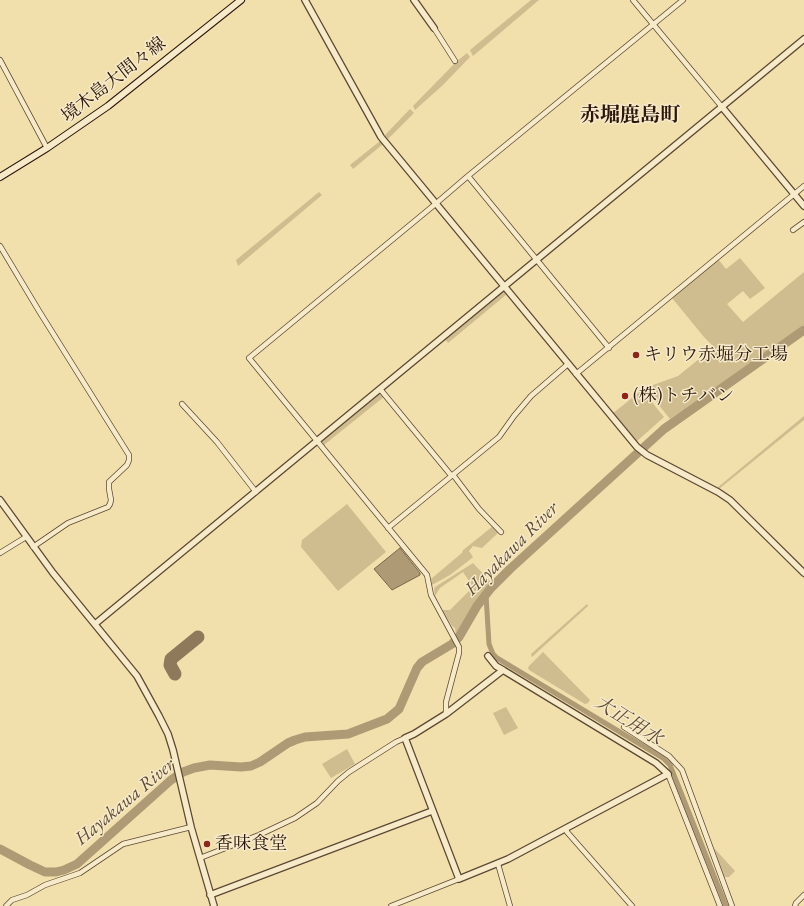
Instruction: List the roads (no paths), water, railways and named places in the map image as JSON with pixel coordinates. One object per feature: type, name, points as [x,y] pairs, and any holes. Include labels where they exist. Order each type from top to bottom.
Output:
[{"type":"main road","name":"境木島大間々線","points":[[0,177],[47,148],[108,106],[241,0]]},
{"type":"street","points":[[305,0],[381,137],[637,447],[646,454],[722,494],[730,500],[804,573]]},
{"type":"street","points":[[414,0],[455,61]]},
{"type":"street","points":[[633,0],[804,206]]},
{"type":"street","points":[[446,714],[446,702],[459,653],[459,646],[452,636],[431,595],[427,575],[249,358],[683,0]]},
{"type":"street","points":[[95,624],[804,39]]},
{"type":"street","points":[[0,60],[47,148]]},
{"type":"street","points":[[468,176],[536,261],[609,348]]},
{"type":"street","points":[[576,374],[804,186]]},
{"type":"street","points":[[793,230],[804,222]]},
{"type":"street","points":[[0,246],[39,311],[130,455],[127,465],[109,482],[108,489],[111,500],[108,507],[68,523],[33,547]]},
{"type":"street","points":[[388,528],[499,438],[526,402],[568,364]]},
{"type":"street","points":[[380,389],[479,509],[501,532]]},
{"type":"street","points":[[182,404],[217,442],[256,492]]},
{"type":"street","points":[[0,500],[33,547],[140,681],[168,734],[191,827],[214,906]]},
{"type":"street","points":[[0,553],[26,537]]},
{"type":"street","points":[[488,656],[496,666],[656,763],[668,774],[720,906]]},
{"type":"street","points":[[200,858],[290,822],[317,803],[349,772],[396,742],[414,734],[446,714],[503,670]]},
{"type":"street","points":[[624,728],[670,756],[682,770],[732,906]]},
{"type":"street","points":[[405,738],[459,879]]},
{"type":"street","points":[[391,906],[498,864],[668,774]]},
{"type":"street","points":[[210,895],[432,811]]},
{"type":"street","points":[[6,906],[12,900],[27,895],[45,885],[80,873],[123,844],[191,827]]},
{"type":"street","points":[[566,828],[632,906]]},
{"type":"street","points":[[498,864],[510,906]]},
{"type":"street","points":[[795,906],[804,895]]},
{"type":"waterway","name":"Hayakawa River","points":[[0,849],[45,872],[64,870],[77,864],[171,780],[183,772],[210,765],[241,767],[251,766],[295,740],[305,737],[348,734],[387,719],[399,709],[417,668],[422,662],[452,644],[459,637],[477,606],[491,588],[510,569],[664,429],[804,330]]},
{"type":"waterway","name":"大正用水","points":[[486,595],[489,644],[493,654],[497,658],[663,758],[670,765],[726,906]]},
{"type":"place","name":"キリウ赤堀分工場","points":[[636,355]]},
{"type":"place","name":"(株)トチバン","points":[[625,396]]},
{"type":"place","name":"香味食堂","points":[[207,844]]},
{"type":"district","name":"赤堀鹿島町","points":[[630,116]]}]
